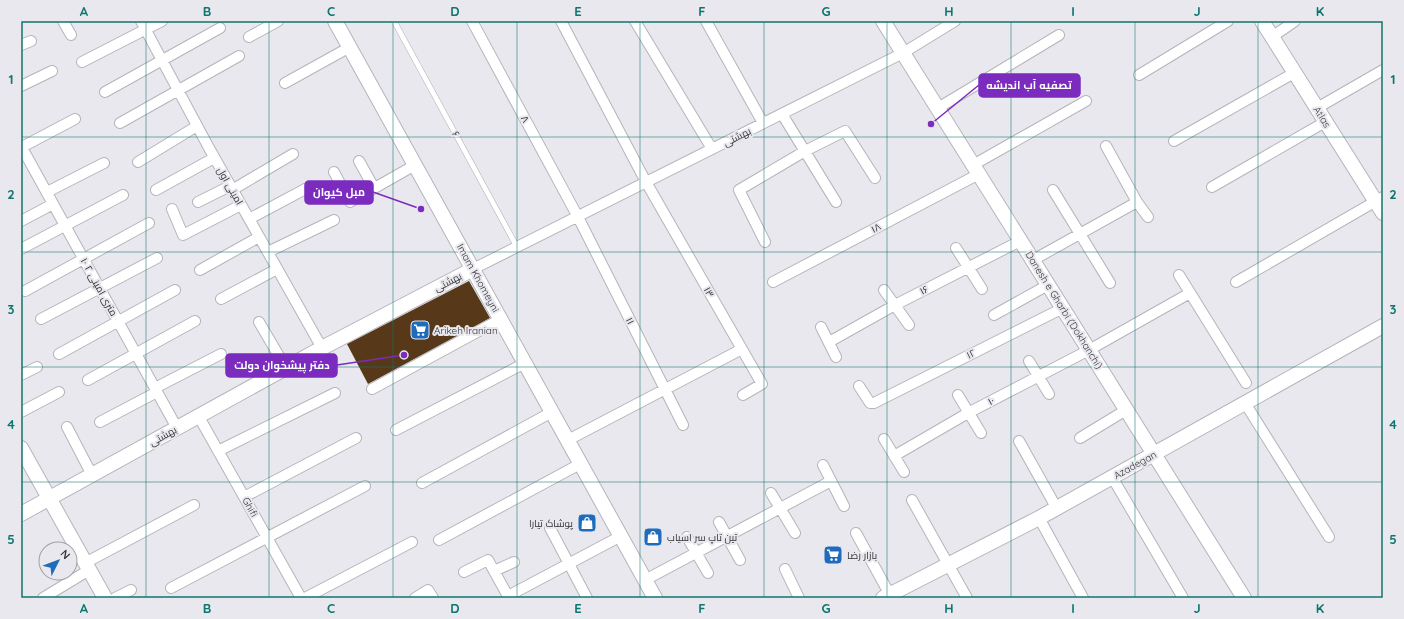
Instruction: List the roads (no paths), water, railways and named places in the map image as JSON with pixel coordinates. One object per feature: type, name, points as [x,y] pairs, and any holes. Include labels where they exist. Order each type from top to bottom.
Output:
[{"type":"street","points":[[63,21],[71,36]]},
{"type":"street","points":[[82,62],[144,25],[162,21]]},
{"type":"street","points":[[249,37],[278,21]]},
{"type":"street","name":"Imam Khomeyni","points":[[336,21],[655,598]]},
{"type":"street","name":"۸","points":[[472,21],[578,216]]},
{"type":"street","points":[[561,21],[646,182]]},
{"type":"street","points":[[635,21],[712,149]]},
{"type":"street","points":[[706,21],[763,124]]},
{"type":"street","name":"Danesh e Gharbi (Dokhanchi)","points":[[883,21],[1244,598]]},
{"type":"street","name":"بهشتی","points":[[21,514],[322,348],[473,269],[904,53],[955,21]]},
{"type":"street","points":[[1139,75],[1228,21]]},
{"type":"street","name":"Atlas","points":[[1262,21],[1326,122],[1379,199],[1383,213]]},
{"type":"street","points":[[1272,37],[1295,21]]},
{"type":"street","name":"امینی اول","points":[[144,25],[214,158],[322,348]]},
{"type":"street","points":[[105,92],[220,28]]},
{"type":"street","points":[[938,108],[1059,35]]},
{"type":"street","points":[[21,45],[31,41]]},
{"type":"street","points":[[285,83],[350,47]]},
{"type":"street","points":[[120,123],[239,56]]},
{"type":"street","points":[[1317,108],[1383,70]]},
{"type":"street","points":[[21,86],[52,71]]},
{"type":"street","points":[[1174,141],[1294,73]]},
{"type":"street","name":"۱۸","points":[[773,282],[976,169],[1086,101]]},
{"type":"street","points":[[782,114],[836,202]]},
{"type":"street","points":[[22,146],[75,119]]},
{"type":"street","points":[[1212,187],[1326,122]]},
{"type":"street","points":[[138,162],[197,126]]},
{"type":"street","points":[[765,242],[739,190],[805,151],[845,131],[875,178]]},
{"type":"street","name":"۱۰ متری امینی ۲","points":[[22,146],[26,165],[47,192],[177,428]]},
{"type":"street","points":[[1106,146],[1137,202],[1148,218]]},
{"type":"street","points":[[198,202],[231,188],[293,154]]},
{"type":"street","points":[[156,190],[214,158]]},
{"type":"street","points":[[360,161],[374,188]]},
{"type":"street","points":[[47,192],[104,163]]},
{"type":"street","points":[[334,172],[350,202],[415,165]]},
{"type":"street","name":"۱۳","points":[[646,182],[762,384],[743,395]]},
{"type":"street","points":[[249,219],[310,186]]},
{"type":"street","points":[[1053,190],[1110,283]]},
{"type":"street","points":[[21,249],[123,195]]},
{"type":"street","points":[[1236,282],[1379,199]]},
{"type":"street","points":[[1033,260],[1137,202]]},
{"type":"street","points":[[21,221],[53,204]]},
{"type":"street","points":[[172,209],[183,235],[241,205]]},
{"type":"street","name":"۱۱","points":[[578,216],[683,425]]},
{"type":"street","points":[[268,252],[334,220]]},
{"type":"street","points":[[25,291],[148,223]]},
{"type":"street","points":[[200,270],[259,237]]},
{"type":"street","name":"۱۶","points":[[829,342],[895,305],[1020,241]]},
{"type":"street","points":[[956,248],[982,289]]},
{"type":"street","points":[[41,319],[157,258]]},
{"type":"street","points":[[221,299],[277,269]]},
{"type":"street","points":[[1179,275],[1246,382]]},
{"type":"street","points":[[994,315],[1048,285]]},
{"type":"street","points":[[59,354],[175,290]]},
{"type":"street","points":[[884,290],[908,325]]},
{"type":"street","name":"۱۰","points":[[894,456],[968,413],[1089,350],[1190,293]]},
{"type":"street","name":"۱۲","points":[[859,386],[870,403],[878,401],[1063,308]]},
{"type":"street","points":[[372,389],[501,320]]},
{"type":"street","points":[[88,380],[195,321]]},
{"type":"street","points":[[259,322],[286,368]]},
{"type":"street","name":"Azadegan","points":[[886,596],[1039,518],[1056,507],[1112,478],[1383,326]]},
{"type":"street","points":[[820,328],[836,357]]},
{"type":"street","points":[[568,440],[742,349]]},
{"type":"street","points":[[100,422],[221,354]]},
{"type":"street","points":[[1029,361],[1048,394]]},
{"type":"street","points":[[396,430],[525,363]]},
{"type":"street","points":[[21,375],[37,367]]},
{"type":"street","points":[[21,412],[59,392]]},
{"type":"street","points":[[218,451],[335,393]]},
{"type":"street","points":[[958,395],[981,433]]},
{"type":"street","points":[[1245,403],[1329,537]]},
{"type":"street","points":[[1080,438],[1126,410]]},
{"type":"street","points":[[422,483],[552,412]]},
{"type":"street","name":"Ghifi","points":[[199,417],[299,597]]},
{"type":"street","points":[[67,427],[92,475]]},
{"type":"street","points":[[244,497],[356,438]]},
{"type":"street","points":[[884,439],[904,472]]},
{"type":"street","points":[[1018,441],[1056,507]]},
{"type":"street","points":[[21,448],[105,598]]},
{"type":"street","points":[[439,540],[580,464]]},
{"type":"street","points":[[823,465],[844,506]]},
{"type":"street","points":[[1112,478],[1183,598]]},
{"type":"street","points":[[645,580],[831,481]]},
{"type":"street","points":[[171,588],[365,486]]},
{"type":"street","points":[[771,493],[795,533]]},
{"type":"street","points":[[912,500],[967,598]]},
{"type":"street","points":[[43,598],[87,566],[194,505]]},
{"type":"street","points":[[1039,518],[1083,598]]},
{"type":"street","points":[[719,522],[740,560]]},
{"type":"street","points":[[550,528],[587,598]]},
{"type":"street","points":[[856,533],[886,596]]},
{"type":"street","points":[[464,572],[488,560],[509,597],[620,536]]},
{"type":"street","points":[[687,537],[708,573]]},
{"type":"street","points":[[299,597],[412,542]]},
{"type":"street","points":[[494,571],[514,562]]},
{"type":"street","points":[[785,569],[799,598]]},
{"type":"street","points":[[115,598],[131,590]]},
{"type":"street","points":[[416,598],[428,590],[433,598]]},
{"type":"lane","name":"۶","points":[[394,21],[517,247]]},
{"type":"place","name":"تصفیه آب اندیشه","points":[[931,124]]},
{"type":"place","name":"مبل کیوان","points":[[421,209]]},
{"type":"place","name":"Arikeh Iranian","points":[[420,330]]},
{"type":"place","name":"دفتر پیشخوان دولت","points":[[404,355]]},
{"type":"place","name":"پوشاک تیارا","points":[[587,523]]},
{"type":"place","name":"تین تاپ سر اسیاب","points":[[653,537]]},
{"type":"place","name":"بازار رضا","points":[[833,555]]}]
